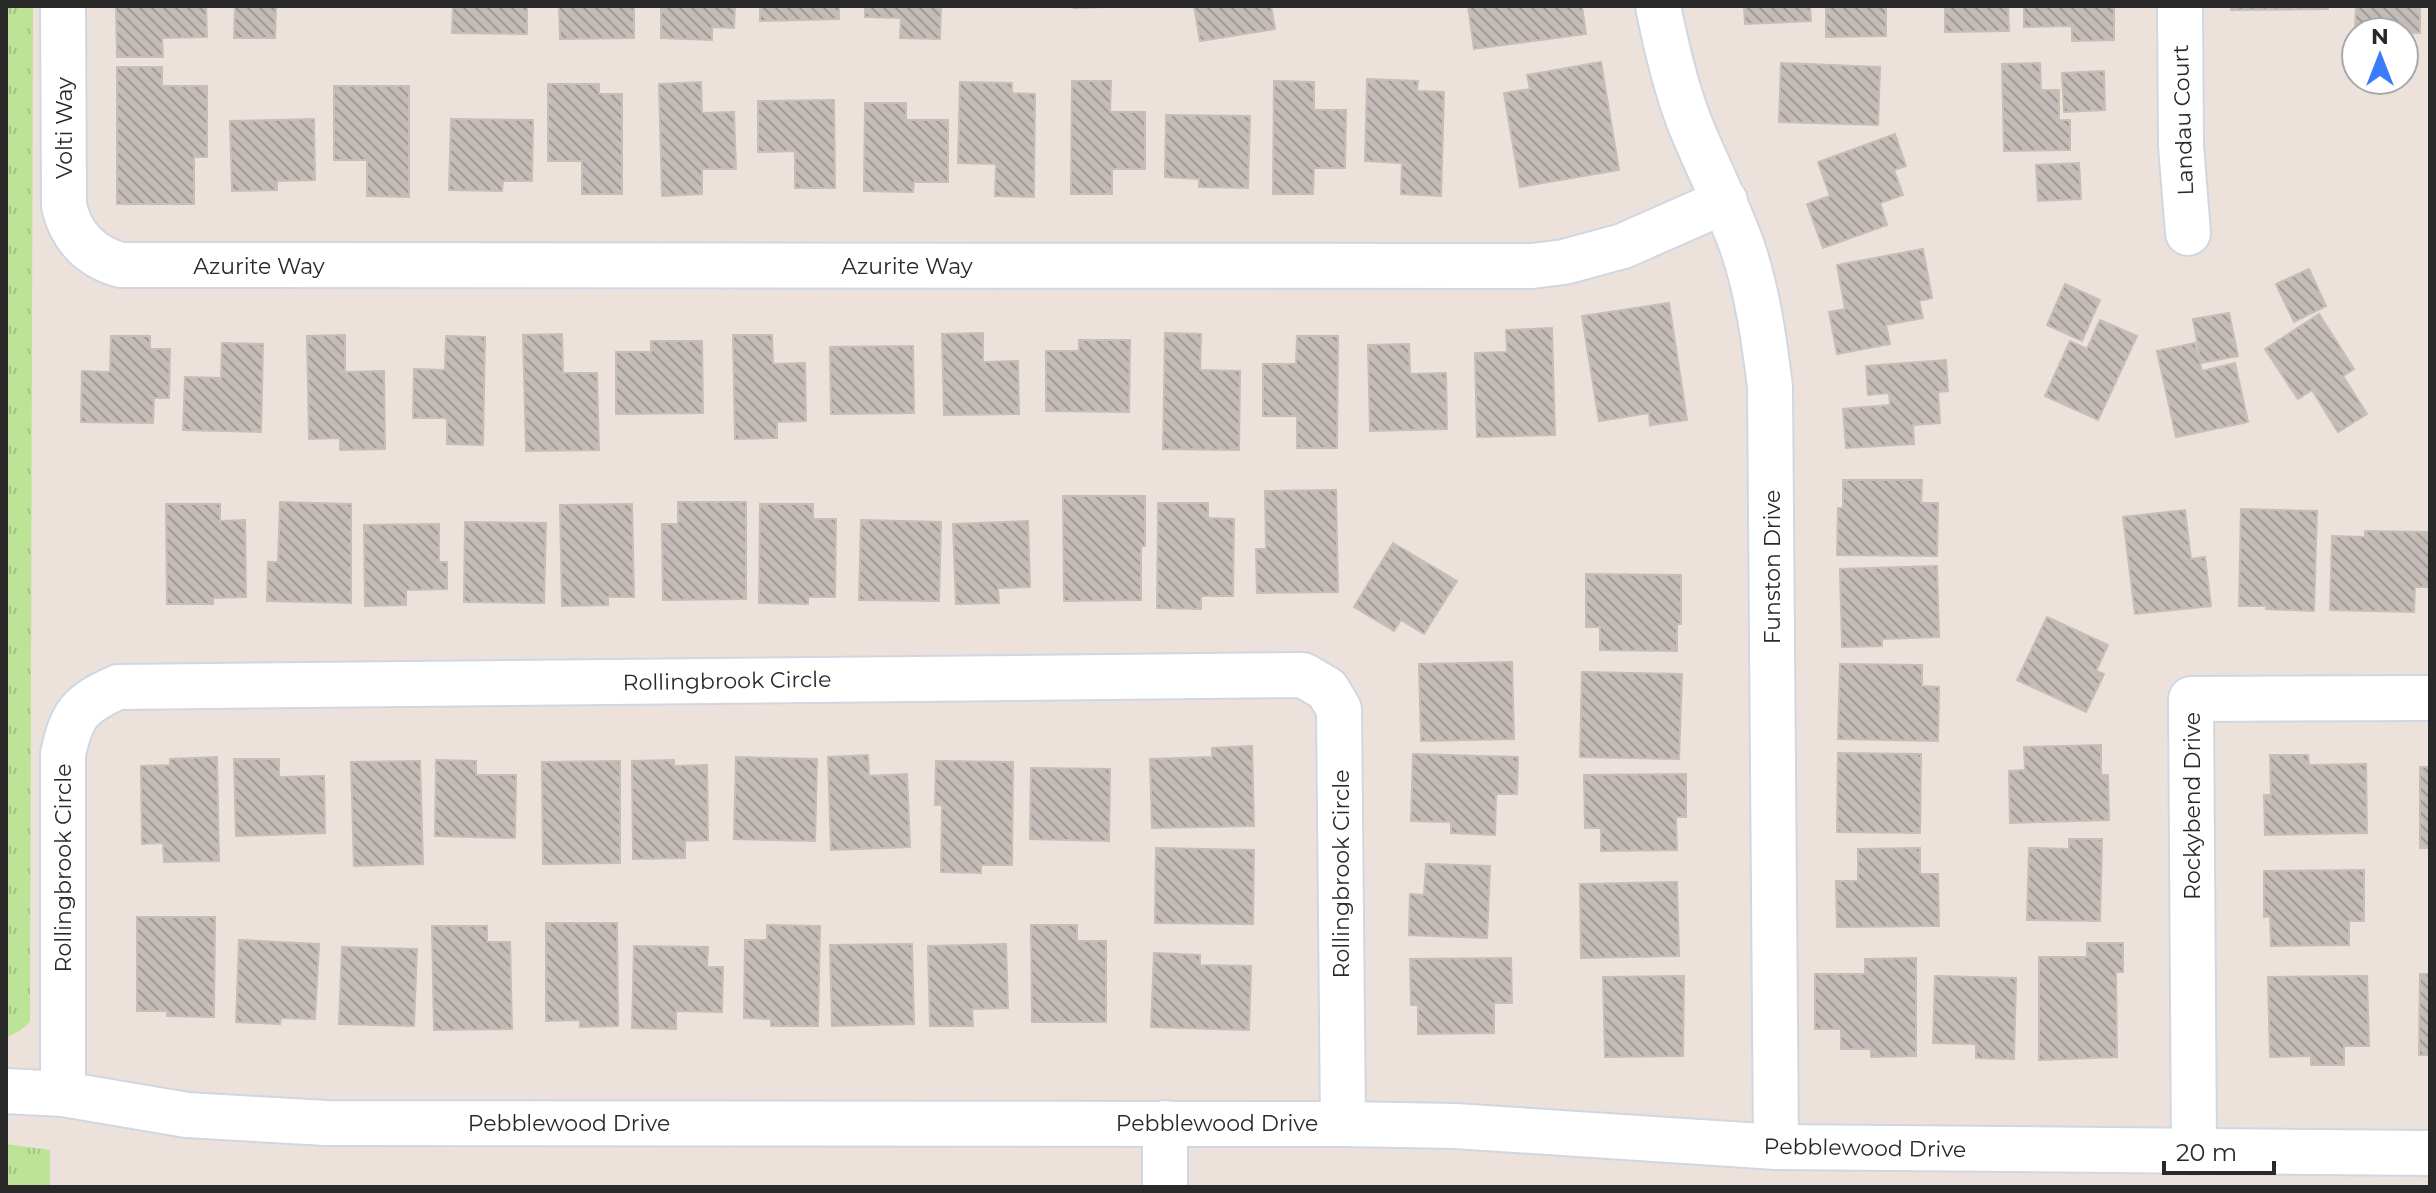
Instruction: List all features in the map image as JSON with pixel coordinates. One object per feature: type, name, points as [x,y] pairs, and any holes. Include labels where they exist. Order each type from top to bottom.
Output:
[{"type":"street","name":"Volti Way","points":[[63,6],[64,206],[67,221],[82,245]]},
{"type":"street","name":"Funston Drive","points":[[1658,6],[1670,65],[1690,125],[1725,201],[1759,303],[1770,387],[1776,1147]]},
{"type":"street","name":"Landau Court","points":[[2180,6],[2181,146],[2188,233]]},
{"type":"street","name":"Azurite Way","points":[[82,245],[108,262],[121,265],[1532,266],[1564,262],[1623,246],[1725,201]]},
{"type":"street","name":"Rollingbrook Circle","points":[[63,1094],[63,754],[69,729],[82,707],[93,698],[118,687],[1303,675],[1327,689],[1339,709],[1343,1124]]},
{"type":"street","name":"Rockybend Drive","points":[[2194,1152],[2191,699],[2430,698]]},
{"type":"street","name":"Pebblewood Drive","points":[[6,1091],[63,1094],[187,1115],[326,1123],[1343,1124],[1455,1126],[1776,1147],[2430,1153]]},
{"type":"street","points":[[1165,1123],[1165,1187]]},
{"type":"green space","points":[[6,6],[33,6],[30,1022],[6,1038]]},
{"type":"green space","points":[[6,1144],[50,1150],[50,1187],[6,1187]]},
{"type":"building","points":[[116,6],[206,6],[207,37],[162,38],[163,57],[117,57]]},
{"type":"building","points":[[235,6],[276,6],[275,38],[234,38]]},
{"type":"building","points":[[453,6],[527,6],[527,34],[452,33]]},
{"type":"building","points":[[559,6],[634,6],[634,38],[560,39]]},
{"type":"building","points":[[661,6],[735,6],[734,28],[712,27],[712,40],[661,38]]},
{"type":"building","points":[[760,6],[839,6],[839,19],[760,21]]},
{"type":"building","points":[[865,6],[941,6],[940,39],[900,38],[901,18],[865,17]]},
{"type":"building","points":[[1074,6],[1141,6],[1074,8]]},
{"type":"building","points":[[1194,6],[1271,6],[1275,29],[1200,41]]},
{"type":"building","points":[[1468,6],[1582,6],[1586,34],[1474,49]]},
{"type":"building","points":[[1744,6],[1810,6],[1811,21],[1745,24]]},
{"type":"building","points":[[1826,6],[1886,6],[1886,36],[1826,37]]},
{"type":"building","points":[[1945,6],[2008,6],[2009,31],[1945,32]]},
{"type":"building","points":[[2024,6],[2114,6],[2114,40],[2072,41],[2072,26],[2024,27]]},
{"type":"building","points":[[2231,6],[2328,6],[2328,9],[2231,10]]},
{"type":"building","points":[[2356,6],[2420,6],[2420,16],[2356,16]]},
{"type":"building","points":[[1601,62],[1619,170],[1520,187],[1504,93],[1530,89],[1527,75]]},
{"type":"building","points":[[1781,63],[1880,67],[1878,125],[1779,122]]},
{"type":"building","points":[[2040,63],[2041,90],[2059,90],[2059,120],[2070,120],[2070,150],[2004,151],[2002,64]]},
{"type":"building","points":[[117,67],[162,67],[162,86],[207,86],[207,157],[194,157],[194,204],[117,204]]},
{"type":"building","points":[[2104,71],[2105,110],[2064,112],[2062,73]]},
{"type":"building","points":[[1367,79],[1418,81],[1417,91],[1444,92],[1441,196],[1401,194],[1402,163],[1365,161]]},
{"type":"building","points":[[1072,81],[1111,81],[1110,112],[1145,112],[1145,169],[1112,169],[1112,194],[1071,194]]},
{"type":"building","points":[[1274,81],[1314,82],[1314,110],[1346,110],[1345,168],[1314,168],[1313,194],[1273,194]]},
{"type":"building","points":[[701,82],[702,113],[734,112],[736,169],[702,169],[702,194],[662,196],[659,84]]},
{"type":"building","points":[[960,82],[1012,83],[1012,93],[1035,94],[1034,197],[995,196],[996,164],[958,163]]},
{"type":"building","points":[[548,84],[599,84],[599,94],[622,94],[622,194],[582,194],[582,161],[548,161]]},
{"type":"building","points":[[334,86],[409,86],[409,197],[367,196],[367,160],[334,160]]},
{"type":"building","points":[[834,100],[835,188],[795,188],[795,151],[758,152],[758,101]]},
{"type":"building","points":[[865,103],[906,103],[906,120],[948,120],[948,182],[914,182],[913,192],[864,191]]},
{"type":"building","points":[[1166,115],[1250,116],[1248,188],[1199,187],[1199,179],[1165,177]]},
{"type":"building","points":[[314,119],[315,180],[277,181],[277,190],[232,191],[230,121]]},
{"type":"building","points":[[451,119],[533,120],[532,181],[503,181],[502,191],[449,190]]},
{"type":"building","points":[[1895,134],[1906,166],[1894,170],[1903,195],[1880,203],[1887,225],[1823,248],[1807,204],[1830,196],[1818,162]]},
{"type":"building","points":[[2079,163],[2081,199],[2038,201],[2036,165]]},
{"type":"building","points":[[1923,249],[1932,298],[1919,301],[1923,318],[1886,325],[1890,344],[1837,354],[1829,312],[1845,309],[1837,265]]},
{"type":"building","points":[[2309,269],[2326,306],[2294,322],[2276,284]]},
{"type":"building","points":[[2065,284],[2100,300],[2082,341],[2047,325]]},
{"type":"building","points":[[1669,303],[1687,420],[1650,425],[1649,413],[1599,421],[1582,316]]},
{"type":"building","points":[[2229,313],[2238,356],[2201,363],[2193,319]]},
{"type":"building","points":[[2319,314],[2354,369],[2343,376],[2367,414],[2338,432],[2312,390],[2298,399],[2265,349]]},
{"type":"building","points":[[2100,320],[2137,336],[2098,420],[2045,396],[2070,341],[2087,349]]},
{"type":"building","points":[[1552,328],[1555,435],[1477,437],[1475,353],[1507,352],[1506,330]]},
{"type":"building","points":[[983,333],[983,362],[1018,361],[1019,414],[944,415],[942,334]]},
{"type":"building","points":[[1165,333],[1201,334],[1200,370],[1240,371],[1239,450],[1163,449]]},
{"type":"building","points":[[562,334],[563,373],[597,373],[599,450],[526,451],[523,335]]},
{"type":"building","points":[[345,335],[345,372],[384,371],[385,449],[340,450],[340,438],[309,439],[307,336]]},
{"type":"building","points":[[733,335],[772,335],[773,364],[805,363],[806,421],[777,422],[777,438],[735,439]]},
{"type":"building","points":[[111,336],[150,336],[150,349],[170,349],[169,398],[154,398],[153,423],[81,422],[82,371],[110,372]]},
{"type":"building","points":[[446,336],[485,337],[483,445],[447,444],[447,418],[413,418],[414,369],[445,370]]},
{"type":"building","points":[[1297,336],[1338,336],[1337,448],[1297,448],[1297,416],[1263,416],[1263,364],[1296,364]]},
{"type":"building","points":[[1079,340],[1130,340],[1129,412],[1046,411],[1046,351],[1079,351]]},
{"type":"building","points":[[651,341],[702,341],[703,413],[616,414],[616,352],[651,352]]},
{"type":"building","points":[[222,343],[263,344],[261,432],[183,430],[185,377],[221,378]]},
{"type":"building","points":[[2195,343],[2202,371],[2235,363],[2248,422],[2176,437],[2157,351]]},
{"type":"building","points":[[1409,344],[1410,374],[1446,373],[1447,429],[1370,431],[1368,345]]},
{"type":"building","points":[[913,346],[914,413],[831,414],[830,347]]},
{"type":"building","points":[[1946,360],[1948,391],[1938,392],[1940,423],[1913,425],[1914,444],[1846,448],[1843,409],[1890,405],[1889,393],[1868,395],[1866,366]]},
{"type":"building","points":[[1843,480],[1922,480],[1921,503],[1938,503],[1937,556],[1837,555],[1838,508],[1843,508]]},
{"type":"building","points":[[1336,490],[1338,592],[1257,593],[1256,549],[1266,549],[1265,491]]},
{"type":"building","points":[[1063,496],[1145,496],[1141,600],[1064,601]]},
{"type":"building","points":[[280,502],[351,504],[351,603],[267,601],[268,562],[278,562]]},
{"type":"building","points":[[678,502],[746,502],[746,599],[663,600],[662,524],[678,524]]},
{"type":"building","points":[[1158,503],[1208,503],[1208,518],[1234,519],[1233,596],[1201,596],[1201,609],[1157,608]]},
{"type":"building","points":[[166,504],[220,504],[220,521],[245,520],[246,597],[213,598],[213,604],[167,604]]},
{"type":"building","points":[[632,504],[634,597],[608,597],[608,605],[562,606],[560,505]]},
{"type":"building","points":[[760,504],[813,504],[813,519],[836,519],[835,597],[808,597],[808,604],[759,603]]},
{"type":"building","points":[[2241,509],[2317,511],[2314,611],[2239,606]]},
{"type":"building","points":[[2185,510],[2191,559],[2205,557],[2211,606],[2135,614],[2123,517]]},
{"type":"building","points":[[861,520],[941,522],[939,601],[859,600]]},
{"type":"building","points":[[1028,521],[1030,587],[998,588],[999,603],[956,604],[953,524]]},
{"type":"building","points":[[465,522],[546,523],[544,603],[464,602]]},
{"type":"building","points":[[439,524],[439,562],[447,562],[447,589],[406,590],[406,605],[365,606],[364,525]]},
{"type":"building","points":[[2365,531],[2430,532],[2430,587],[2415,587],[2414,612],[2330,610],[2332,536],[2365,537]]},
{"type":"building","points":[[1393,543],[1457,581],[1424,634],[1401,620],[1394,631],[1354,607]]},
{"type":"building","points":[[1937,566],[1939,637],[1882,639],[1882,646],[1842,647],[1840,569]]},
{"type":"building","points":[[1586,574],[1681,575],[1681,624],[1677,624],[1677,651],[1600,650],[1600,627],[1586,627]]},
{"type":"building","points":[[2047,617],[2108,645],[2096,671],[2104,674],[2086,712],[2017,680]]},
{"type":"building","points":[[1512,662],[1514,739],[1421,741],[1419,664]]},
{"type":"building","points":[[1840,664],[1922,665],[1922,686],[1939,687],[1938,741],[1838,739]]},
{"type":"building","points":[[1582,672],[1682,674],[1679,759],[1580,757]]},
{"type":"building","points":[[2101,745],[2101,775],[2108,775],[2109,820],[2010,823],[2009,771],[2025,770],[2024,747]]},
{"type":"building","points":[[1252,746],[1254,826],[1152,828],[1150,759],[1212,757],[1212,748]]},
{"type":"building","points":[[1838,753],[1921,754],[1920,833],[1837,832]]},
{"type":"building","points":[[1413,754],[1518,757],[1517,794],[1496,794],[1495,835],[1451,833],[1451,822],[1411,821]]},
{"type":"building","points":[[868,755],[869,776],[907,774],[910,847],[831,850],[828,757]]},
{"type":"building","points":[[2270,755],[2308,755],[2309,765],[2366,764],[2367,833],[2265,835],[2264,795],[2271,795]]},
{"type":"building","points":[[217,757],[219,861],[164,862],[163,843],[142,844],[141,766],[170,765],[170,759]]},
{"type":"building","points":[[736,757],[817,759],[815,841],[734,839]]},
{"type":"building","points":[[234,759],[279,759],[279,777],[324,776],[325,833],[236,836]]},
{"type":"building","points":[[436,760],[476,761],[476,775],[516,775],[515,838],[435,836]]},
{"type":"building","points":[[674,760],[674,766],[707,765],[708,840],[685,841],[685,858],[633,859],[632,761]]},
{"type":"building","points":[[420,761],[423,864],[354,866],[351,762]]},
{"type":"building","points":[[620,761],[620,863],[543,864],[542,762]]},
{"type":"building","points":[[936,761],[1013,762],[1012,865],[981,865],[981,873],[941,872],[942,805],[935,805]]},
{"type":"building","points":[[2420,767],[2430,767],[2430,848],[2420,848]]},
{"type":"building","points":[[1031,768],[1110,769],[1109,841],[1030,839]]},
{"type":"building","points":[[1686,774],[1686,817],[1676,817],[1677,850],[1601,851],[1601,828],[1585,828],[1584,775]]},
{"type":"building","points":[[2069,839],[2102,839],[2100,921],[2027,920],[2029,848],[2069,849]]},
{"type":"building","points":[[1156,848],[1254,850],[1253,924],[1155,923]]},
{"type":"building","points":[[1920,848],[1920,874],[1938,874],[1939,926],[1837,927],[1836,881],[1858,881],[1858,849]]},
{"type":"building","points":[[1426,864],[1490,866],[1487,938],[1409,935],[1410,894],[1424,895]]},
{"type":"building","points":[[2364,870],[2364,921],[2349,921],[2349,945],[2271,946],[2270,916],[2264,917],[2264,871]]},
{"type":"building","points":[[1677,882],[1679,956],[1581,958],[1580,884]]},
{"type":"building","points":[[137,917],[215,917],[214,1017],[167,1016],[167,1011],[137,1011]]},
{"type":"building","points":[[546,923],[617,923],[618,1026],[580,1027],[580,1020],[546,1021]]},
{"type":"building","points":[[767,925],[820,926],[818,1026],[771,1026],[771,1019],[744,1018],[745,940],[767,940]]},
{"type":"building","points":[[1031,925],[1077,925],[1077,941],[1106,941],[1106,1022],[1032,1022]]},
{"type":"building","points":[[432,926],[487,926],[487,942],[510,942],[512,1029],[434,1030]]},
{"type":"building","points":[[239,940],[319,944],[315,1019],[281,1018],[280,1024],[236,1022]]},
{"type":"building","points":[[2087,943],[2123,943],[2123,972],[2116,972],[2117,1057],[2039,1060],[2039,957],[2087,957]]},
{"type":"building","points":[[912,944],[914,1024],[832,1026],[830,945]]},
{"type":"building","points":[[1006,944],[1008,1008],[972,1009],[973,1026],[930,1026],[928,946]]},
{"type":"building","points":[[634,946],[708,947],[707,967],[723,967],[722,1012],[676,1011],[676,1029],[632,1028]]},
{"type":"building","points":[[342,947],[417,949],[414,1026],[339,1024]]},
{"type":"building","points":[[1154,953],[1200,955],[1200,965],[1251,966],[1249,1030],[1151,1027]]},
{"type":"building","points":[[1511,958],[1512,1003],[1494,1003],[1494,1033],[1418,1034],[1418,1005],[1411,1005],[1410,959]]},
{"type":"building","points":[[1916,958],[1916,1056],[1871,1057],[1871,1049],[1841,1049],[1841,1029],[1815,1029],[1815,974],[1865,974],[1865,959]]},
{"type":"building","points":[[2420,974],[2430,974],[2430,1055],[2419,1055]]},
{"type":"building","points":[[1684,976],[1683,1056],[1605,1057],[1603,977]]},
{"type":"building","points":[[1935,976],[2016,978],[2014,1059],[1976,1058],[1976,1044],[1933,1043]]},
{"type":"building","points":[[2367,976],[2369,1046],[2344,1046],[2344,1065],[2311,1065],[2311,1056],[2270,1057],[2268,977]]}]
